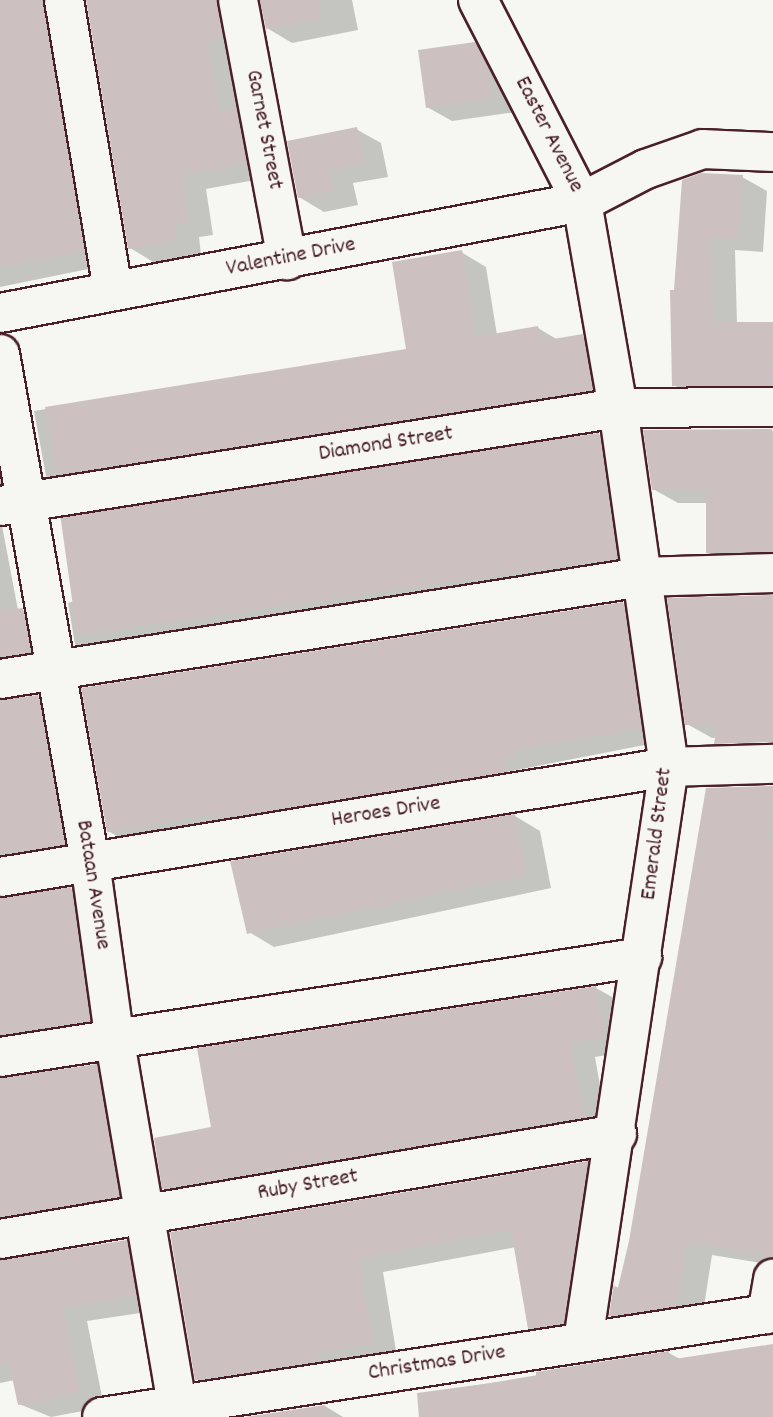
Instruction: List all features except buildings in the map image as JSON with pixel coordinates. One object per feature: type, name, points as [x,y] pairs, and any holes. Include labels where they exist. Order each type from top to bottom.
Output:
[{"type":"street","points":[[64,0],[113,290]]},
{"type":"street","name":"Garnet Street","points":[[238,0],[287,260]]},
{"type":"street","name":"Easter Avenue","points":[[478,0],[583,202],[646,169],[703,149],[773,152]]},
{"type":"street","name":"Valentine Drive","points":[[0,313],[583,202]]},
{"type":"street","name":"Emerald Street","points":[[583,202],[618,408],[669,766],[617,1134],[583,1341]]},
{"type":"street","name":"Bataan Avenue","points":[[0,354],[14,504],[56,671],[90,862],[114,1036],[178,1411]]},
{"type":"street","name":"Diamond Street","points":[[14,504],[618,408],[773,407]]},
{"type":"street","points":[[0,679],[642,577],[773,573]]},
{"type":"street","name":"Heroes Drive","points":[[0,877],[669,766],[773,764]]},
{"type":"street","points":[[0,1057],[114,1036],[642,957]]},
{"type":"street","name":"Ruby Street","points":[[0,1239],[617,1134]]},
{"type":"street","name":"Christmas Drive","points":[[102,1417],[178,1411],[583,1341],[771,1302]]}]
